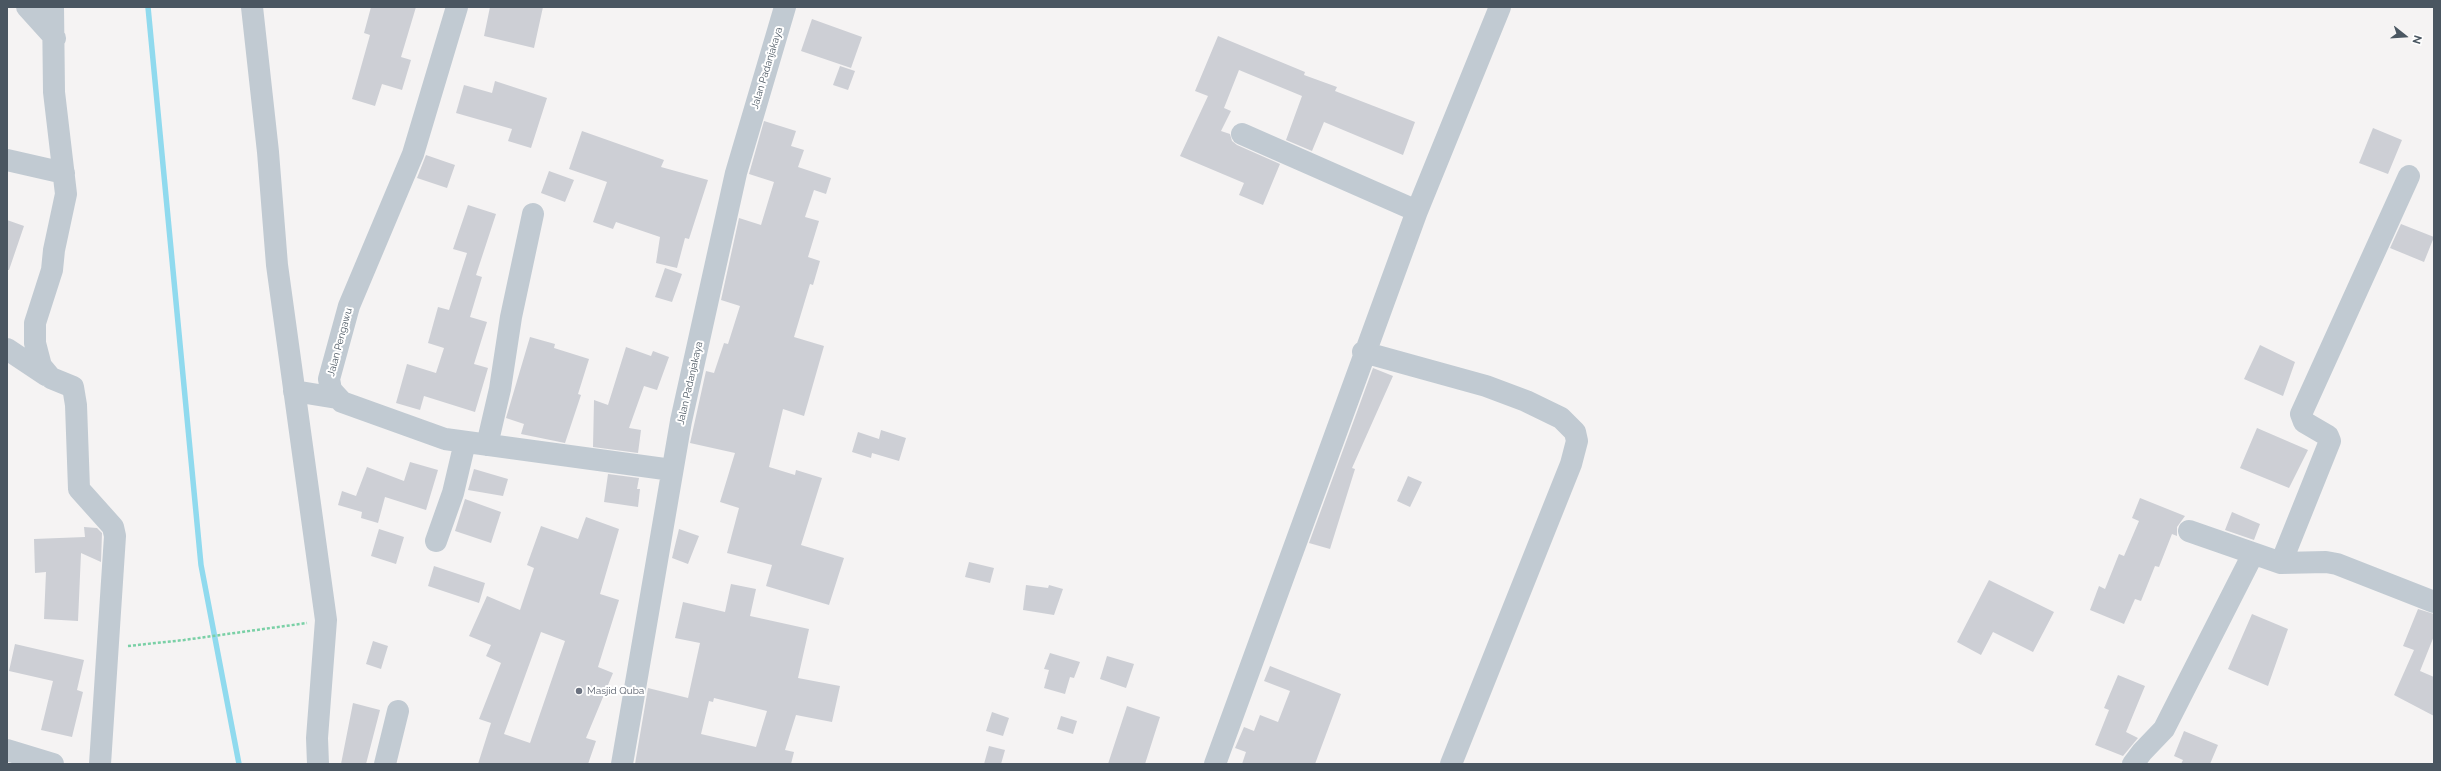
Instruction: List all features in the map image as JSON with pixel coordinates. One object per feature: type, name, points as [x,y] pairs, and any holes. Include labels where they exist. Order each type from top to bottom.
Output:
[{"type":"street","points":[[27,7],[55,38]]},
{"type":"street","points":[[51,378],[41,366],[37,356],[35,323],[52,270],[54,250],[66,194],[54,92],[55,38],[53,7]]},
{"type":"street","points":[[252,7],[268,152],[278,265],[326,620],[317,738],[318,764]]},
{"type":"street","name":"Jalan Pengawu","points":[[337,398],[331,390],[329,379],[349,306],[413,154],[457,7]]},
{"type":"street","name":"Jalan Padanjakaya","points":[[622,764],[672,470],[736,173],[785,7]]},
{"type":"street","points":[[1215,764],[1364,352],[1417,211],[1500,7]]},
{"type":"street","points":[[1242,134],[1417,211]]},
{"type":"street","points":[[7,160],[64,173]]},
{"type":"street","points":[[2281,563],[2330,441],[2328,436],[2304,422],[2301,414],[2409,176]]},
{"type":"street","points":[[487,445],[500,389],[511,317],[533,214]]},
{"type":"street","points":[[7,349],[51,378],[73,387],[76,405],[79,489],[113,527],[115,536],[106,646],[100,764]]},
{"type":"street","points":[[1364,352],[1486,386],[1526,401],[1561,418],[1575,432],[1577,441],[1571,464],[1451,764]]},
{"type":"street","points":[[294,391],[337,398],[342,402],[427,433],[465,442],[672,470]]},
{"type":"street","points":[[436,541],[453,493],[465,442]]},
{"type":"street","points":[[2189,531],[2281,563],[2326,562],[2337,564],[2434,602]]},
{"type":"street","points":[[2133,764],[2142,752],[2164,730],[2253,554]]},
{"type":"street","points":[[385,764],[398,711]]},
{"type":"street","points":[[7,750],[53,764]]},
{"type":"path","points":[[106,646],[184,640],[326,620]]},
{"type":"building","points":[[371,7],[416,7],[401,57],[411,60],[402,90],[382,84],[375,106],[352,99],[370,35],[364,33]]},
{"type":"building","points":[[490,7],[543,7],[534,48],[484,36]]},
{"type":"building","points":[[812,19],[862,37],[851,68],[801,51]]},
{"type":"building","points":[[1218,36],[1305,72],[1304,75],[1337,87],[1335,91],[1415,122],[1403,155],[1324,122],[1312,151],[1286,140],[1302,96],[1239,70],[1224,108],[1231,111],[1221,131],[1230,134],[1232,141],[1237,145],[1280,164],[1263,205],[1239,195],[1244,183],[1180,156],[1208,96],[1195,91]]},
{"type":"building","points":[[840,66],[855,71],[848,90],[833,85]]},
{"type":"building","points":[[495,81],[547,98],[531,148],[508,141],[512,129],[456,113],[464,85],[492,93]]},
{"type":"building","points":[[764,121],[796,131],[791,146],[804,150],[798,167],[831,178],[826,194],[814,190],[805,217],[819,221],[808,257],[820,261],[813,285],[810,284],[794,337],[824,346],[804,416],[783,409],[769,467],[795,475],[796,470],[822,478],[801,545],[844,558],[829,605],[766,586],[772,565],[727,553],[739,508],[720,502],[735,453],[690,443],[706,371],[714,373],[724,343],[728,344],[740,306],[721,300],[739,218],[761,225],[774,182],[749,174]]},
{"type":"building","points":[[2373,128],[2402,140],[2388,174],[2359,163]]},
{"type":"building","points":[[582,131],[664,160],[661,167],[708,180],[689,239],[685,238],[677,268],[656,263],[660,237],[616,222],[613,229],[593,222],[607,182],[569,169]]},
{"type":"building","points":[[426,155],[455,165],[447,188],[417,178]]},
{"type":"building","points":[[549,171],[574,180],[565,202],[541,193]]},
{"type":"building","points":[[468,205],[496,214],[476,275],[482,277],[470,317],[487,322],[474,364],[488,368],[475,412],[424,396],[420,410],[396,403],[407,364],[436,373],[444,348],[428,343],[438,307],[449,310],[467,253],[453,249]]},
{"type":"building","points":[[7,220],[24,226],[9,270],[7,270]]},
{"type":"building","points":[[2401,224],[2434,237],[2424,262],[2390,248]]},
{"type":"building","points":[[665,268],[682,274],[672,302],[655,297]]},
{"type":"building","points":[[530,337],[555,344],[554,348],[589,359],[578,394],[581,395],[565,443],[521,434],[524,424],[506,418]]},
{"type":"building","points":[[2260,345],[2295,362],[2283,396],[2244,379]]},
{"type":"building","points":[[626,347],[651,356],[653,351],[669,357],[657,390],[644,386],[629,428],[641,430],[638,453],[593,447],[594,400],[608,405]]},
{"type":"building","points":[[1373,368],[1393,376],[1352,468],[1355,469],[1330,549],[1309,543]]},
{"type":"building","points":[[2257,428],[2308,450],[2289,488],[2240,468]]},
{"type":"building","points":[[881,430],[906,438],[899,461],[872,453],[871,458],[852,452],[858,432],[879,439]]},
{"type":"building","points":[[410,462],[438,470],[426,510],[385,497],[378,523],[361,518],[362,512],[338,505],[342,491],[356,496],[367,467],[404,481]]},
{"type":"building","points":[[474,469],[508,479],[503,496],[468,490]]},
{"type":"building","points":[[608,474],[639,478],[637,489],[640,489],[638,507],[604,502]]},
{"type":"building","points":[[1408,476],[1422,482],[1410,507],[1397,501]]},
{"type":"building","points":[[2140,498],[2185,516],[2177,527],[2177,536],[2172,534],[2159,567],[2155,566],[2141,601],[2135,599],[2124,624],[2090,610],[2099,586],[2105,589],[2119,554],[2124,556],[2139,521],[2132,518]]},
{"type":"building","points":[[465,499],[501,512],[491,543],[455,531]]},
{"type":"building","points":[[2232,512],[2260,524],[2254,540],[2225,530]]},
{"type":"building","points":[[586,517],[619,529],[600,594],[619,600],[598,667],[613,673],[586,738],[596,741],[588,764],[478,764],[491,723],[479,719],[501,663],[486,656],[491,645],[469,636],[487,596],[520,610],[534,568],[527,565],[541,526],[578,539]],"holes":[[[541,632],[565,641],[530,743],[504,734]]]},
{"type":"building","points":[[84,527],[97,528],[102,533],[101,562],[81,553],[78,621],[44,619],[46,572],[35,573],[34,539],[85,537]]},
{"type":"building","points":[[379,529],[404,537],[396,564],[371,556]]},
{"type":"building","points":[[679,529],[699,536],[688,564],[672,558]]},
{"type":"building","points":[[969,562],[994,568],[990,583],[965,577]]},
{"type":"building","points":[[434,566],[485,583],[479,603],[428,586]]},
{"type":"building","points":[[1989,580],[2054,612],[2033,652],[1993,632],[1981,655],[1957,642]]},
{"type":"building","points":[[731,584],[756,589],[750,616],[809,629],[798,678],[840,686],[832,722],[796,715],[785,750],[794,752],[791,764],[635,764],[648,688],[688,698],[700,643],[675,638],[683,602],[725,612]],"holes":[[[714,698],[767,711],[756,747],[701,734],[709,701],[713,702]]]},
{"type":"building","points":[[1026,585],[1048,588],[1049,585],[1063,589],[1054,615],[1023,610]]},
{"type":"building","points":[[2418,609],[2434,614],[2434,636],[2420,671],[2434,677],[2434,716],[2394,695],[2414,650],[2403,646]]},
{"type":"building","points":[[2252,614],[2288,629],[2268,686],[2228,669]]},
{"type":"building","points":[[373,641],[388,646],[381,669],[366,664]]},
{"type":"building","points":[[15,644],[84,660],[77,690],[83,692],[72,737],[41,730],[53,681],[9,671]]},
{"type":"building","points":[[1050,653],[1080,662],[1074,678],[1070,677],[1065,694],[1044,688],[1049,670],[1044,669]]},
{"type":"building","points":[[1107,656],[1134,664],[1126,688],[1100,679]]},
{"type":"building","points":[[1270,666],[1341,694],[1315,764],[1242,764],[1246,752],[1235,748],[1244,727],[1254,731],[1260,715],[1278,722],[1290,691],[1264,681]]},
{"type":"building","points":[[2118,675],[2145,686],[2126,732],[2138,738],[2123,756],[2095,745],[2109,710],[2104,708]]},
{"type":"building","points":[[353,703],[380,710],[366,764],[341,764]]},
{"type":"building","points":[[1127,706],[1160,717],[1145,764],[1108,764]]},
{"type":"building","points":[[992,712],[1009,718],[1003,736],[986,731]]},
{"type":"building","points":[[1061,716],[1077,721],[1073,734],[1057,729]]},
{"type":"building","points":[[2184,731],[2218,745],[2210,764],[2181,764],[2183,760],[2174,756]]},
{"type":"building","points":[[989,746],[1005,750],[1001,764],[984,764]]},
{"type":"waterway","points":[[148,7],[201,565],[239,764]]},
{"type":"place","name":"Masjid Quba","points":[[579,691]]}]
